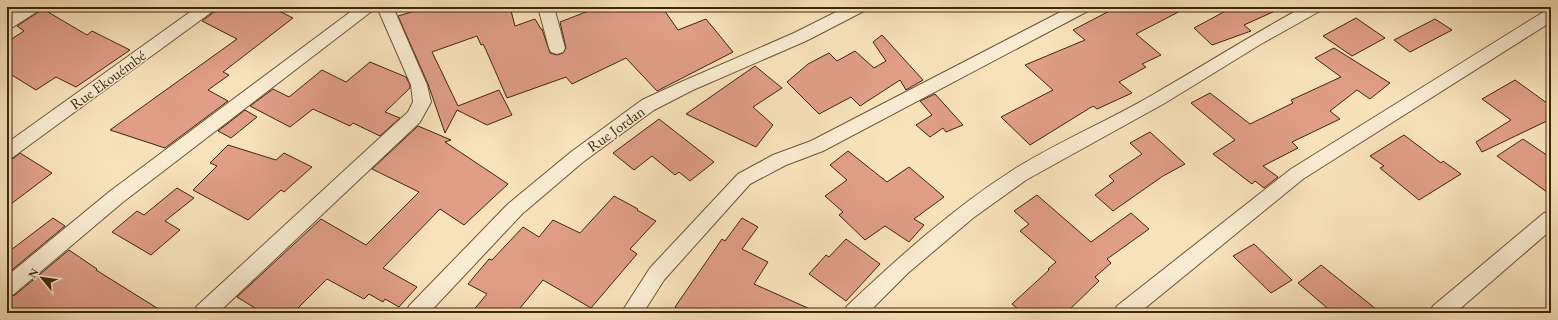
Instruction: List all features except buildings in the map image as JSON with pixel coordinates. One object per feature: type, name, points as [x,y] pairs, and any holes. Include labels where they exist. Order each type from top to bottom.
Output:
[{"type":"street","points":[[7,23],[32,7]]},
{"type":"street","name":"Rue Ekouémbé","points":[[7,152],[208,7]]},
{"type":"street","points":[[7,288],[116,197],[367,7]]},
{"type":"street","points":[[204,313],[414,116],[422,102],[419,86],[385,7]]},
{"type":"street","points":[[546,7],[557,48]]},
{"type":"street","name":"Rue Jordan","points":[[416,313],[515,209],[577,157],[648,105],[687,86],[800,37],[859,7]]},
{"type":"street","points":[[631,313],[657,274],[744,179],[782,158],[817,146],[1083,7]]},
{"type":"street","points":[[854,313],[901,268],[966,212],[1020,175],[1159,99],[1255,40],[1315,7]]},
{"type":"street","points":[[1124,313],[1297,174],[1547,14]]},
{"type":"street","points":[[1440,313],[1551,219]]}]
